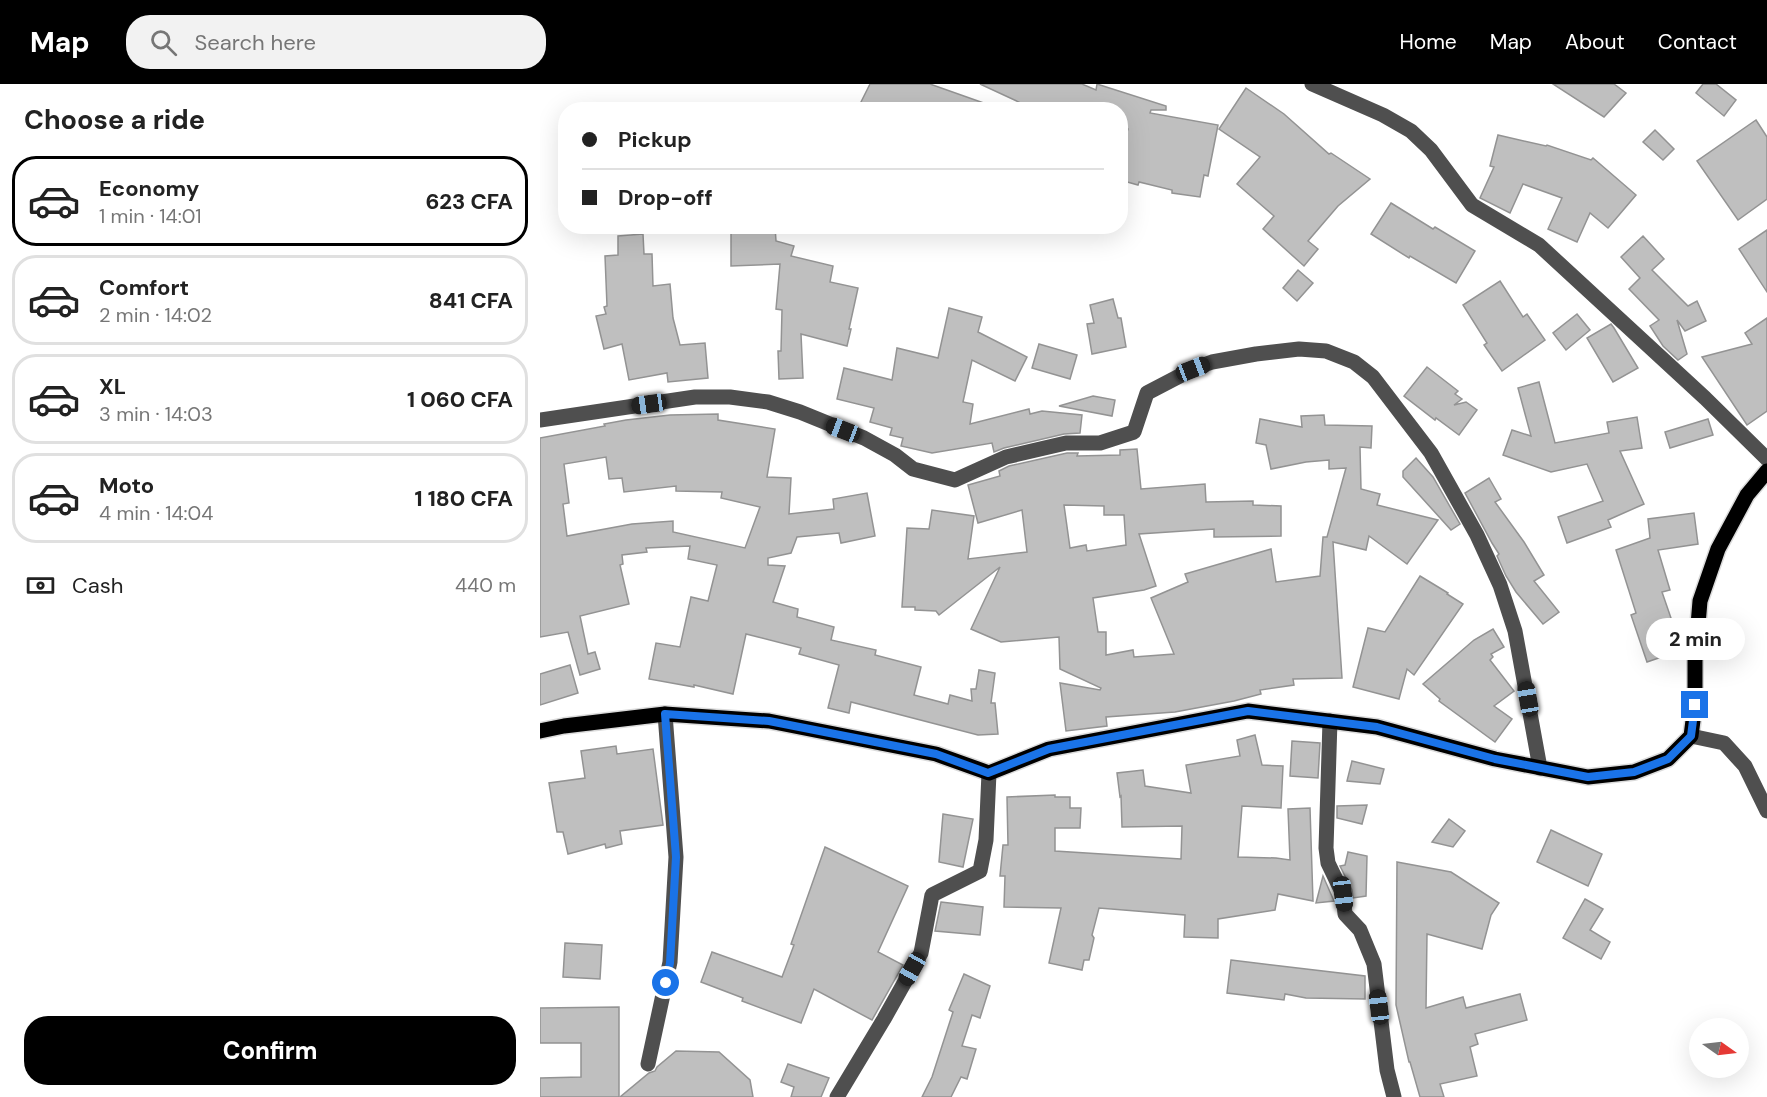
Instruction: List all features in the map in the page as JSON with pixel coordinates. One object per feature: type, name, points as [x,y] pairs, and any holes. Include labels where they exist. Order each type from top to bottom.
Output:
[{"type":"main road","points":[[540,731],[665,714],[769,721],[936,754],[988,773],[1049,749],[1248,711],[1377,727],[1495,759],[1588,777],[1634,772],[1668,759],[1691,736],[1695,705],[1695,661],[1700,601],[1718,549],[1747,495],[1767,471]]},
{"type":"street","points":[[1316,85],[1383,115],[1411,131],[1431,150],[1472,205],[1539,244],[1705,398],[1767,459]]},
{"type":"street","points":[[540,420],[695,397],[730,397],[768,402],[800,412],[864,438],[895,455],[913,469],[955,480],[1006,458],[1066,443],[1100,443],[1134,432],[1147,393],[1193,369],[1212,362],[1299,349],[1326,351],[1354,362],[1373,377],[1431,453],[1477,535],[1500,585],[1515,631],[1540,768]]},
{"type":"street","points":[[648,1064],[670,963],[676,857],[665,714]]},
{"type":"street","points":[[1330,721],[1326,848],[1328,862],[1343,894],[1345,914],[1359,930],[1374,964],[1387,1070],[1394,1097]]},
{"type":"street","points":[[1691,736],[1724,743],[1745,766],[1767,811]]},
{"type":"street","points":[[837,1097],[921,953],[932,895],[980,871],[986,840],[988,773]]},
{"type":"building","points":[[870,84],[930,84],[981,102],[861,102]]},
{"type":"building","points":[[980,84],[1082,84],[1096,90],[1097,84],[1166,106],[1166,110],[1151,110],[1150,113],[1218,125],[1208,176],[1204,175],[1200,197],[1172,193],[1172,190],[1139,182],[1138,185],[1128,182],[1128,102],[1019,102]]},
{"type":"building","points":[[1553,84],[1614,84],[1626,93],[1604,117]]},
{"type":"building","points":[[1703,84],[1716,84],[1736,100],[1724,116],[1696,93]]},
{"type":"building","points":[[1246,88],[1284,114],[1329,154],[1331,153],[1370,179],[1338,206],[1308,241],[1318,249],[1304,266],[1263,229],[1274,216],[1237,184],[1260,157],[1219,129]]},
{"type":"building","points":[[1756,120],[1767,137],[1767,199],[1738,220],[1697,161]]},
{"type":"building","points":[[1655,130],[1674,149],[1663,160],[1643,142]]},
{"type":"building","points":[[1498,135],[1547,145],[1591,160],[1593,158],[1636,195],[1608,228],[1590,213],[1577,242],[1548,229],[1562,198],[1523,184],[1510,213],[1480,198],[1494,167],[1490,166]]},
{"type":"building","points":[[1391,203],[1475,251],[1456,283],[1410,256],[1409,258],[1371,234]]},
{"type":"building","points":[[1767,230],[1767,292],[1739,249]]},
{"type":"building","points":[[643,234],[644,254],[652,254],[653,286],[670,284],[673,318],[680,345],[705,343],[708,378],[668,382],[667,373],[629,380],[622,344],[604,349],[596,316],[606,314],[604,307],[607,306],[605,256],[618,255],[618,236]]},
{"type":"building","points":[[731,234],[776,234],[776,241],[794,246],[791,256],[833,266],[830,282],[858,288],[847,346],[801,334],[803,378],[779,379],[778,351],[781,351],[782,310],[776,309],[780,264],[731,266]]},
{"type":"building","points":[[1643,236],[1664,259],[1652,270],[1688,306],[1697,301],[1706,321],[1685,331],[1677,320],[1687,354],[1678,360],[1663,346],[1650,326],[1659,320],[1629,289],[1640,278],[1621,257]]},
{"type":"building","points":[[1298,270],[1313,283],[1297,301],[1283,288]]},
{"type":"building","points":[[1500,281],[1523,317],[1527,314],[1545,340],[1502,371],[1484,345],[1487,343],[1463,305]]},
{"type":"building","points":[[1113,299],[1118,318],[1121,318],[1126,347],[1092,354],[1087,324],[1094,323],[1090,305]]},
{"type":"building","points":[[949,308],[982,317],[978,332],[1027,357],[1015,381],[972,360],[963,402],[973,404],[970,424],[1029,409],[1030,414],[1042,411],[1082,415],[1080,433],[1064,434],[994,452],[992,443],[932,453],[901,446],[903,438],[890,435],[892,428],[870,422],[874,408],[837,399],[844,368],[892,380],[897,348],[938,358]]},
{"type":"building","points":[[1577,314],[1590,330],[1566,350],[1553,333]]},
{"type":"building","points":[[1767,318],[1767,411],[1747,425],[1702,357],[1752,344],[1745,333]]},
{"type":"building","points":[[1611,324],[1638,368],[1613,382],[1587,338]]},
{"type":"building","points":[[1039,344],[1077,355],[1070,379],[1032,368]]},
{"type":"building","points":[[1427,367],[1458,391],[1455,394],[1462,399],[1454,405],[1466,402],[1477,410],[1459,435],[1404,396]]},
{"type":"building","points":[[1539,382],[1555,443],[1609,433],[1607,422],[1637,417],[1642,448],[1620,451],[1644,504],[1608,520],[1611,527],[1567,543],[1558,517],[1603,501],[1587,464],[1551,472],[1503,455],[1512,430],[1531,436],[1518,388]]},
{"type":"building","points":[[1093,396],[1115,400],[1112,416],[1059,406]]},
{"type":"building","points":[[718,414],[718,420],[775,429],[767,477],[791,478],[789,514],[834,509],[833,499],[867,493],[875,536],[841,543],[839,533],[797,537],[791,553],[768,558],[768,565],[785,566],[773,602],[798,609],[797,617],[834,627],[831,640],[876,650],[875,655],[921,667],[914,695],[948,704],[950,695],[972,701],[971,689],[976,689],[979,670],[995,673],[991,703],[995,703],[998,734],[978,735],[851,702],[849,713],[828,708],[839,665],[799,654],[801,648],[746,634],[733,694],[694,685],[694,687],[649,679],[656,643],[680,647],[691,597],[708,601],[717,565],[688,559],[690,546],[646,548],[647,552],[622,555],[623,564],[620,565],[629,604],[580,616],[588,654],[595,652],[600,669],[580,675],[568,632],[540,637],[540,438],[626,420],[670,415]],"holes":[[[606,457],[609,479],[622,478],[624,492],[676,486],[676,491],[722,492],[721,498],[760,507],[745,548],[673,532],[673,521],[632,524],[567,536],[563,504],[569,503],[564,464]]]},
{"type":"building","points":[[1324,415],[1325,425],[1372,426],[1371,448],[1360,447],[1361,489],[1380,494],[1377,505],[1438,520],[1407,564],[1369,536],[1366,550],[1333,542],[1342,678],[1293,679],[1294,685],[1260,690],[1261,694],[1234,701],[1175,712],[1106,717],[1107,726],[1066,731],[1060,683],[1100,690],[1101,688],[1060,669],[1059,637],[1001,642],[971,629],[1000,567],[939,615],[936,611],[902,607],[907,528],[929,529],[932,510],[974,516],[968,559],[1027,552],[1022,510],[978,523],[968,485],[1000,476],[999,471],[1009,466],[1067,453],[1078,453],[1077,456],[1120,455],[1120,450],[1137,449],[1141,489],[1205,484],[1206,502],[1253,501],[1253,505],[1281,506],[1281,536],[1214,537],[1214,529],[1139,534],[1156,586],[1093,598],[1098,632],[1106,632],[1106,655],[1133,650],[1134,657],[1174,654],[1151,598],[1188,582],[1185,574],[1271,549],[1276,582],[1320,576],[1323,537],[1327,537],[1346,468],[1329,469],[1329,460],[1271,469],[1266,445],[1256,443],[1260,419],[1302,427],[1301,416]],"holes":[[[1064,505],[1104,506],[1104,515],[1124,515],[1126,545],[1087,551],[1086,545],[1070,548]]]},
{"type":"building","points":[[1708,419],[1713,435],[1670,448],[1665,432]]},
{"type":"building","points":[[1416,458],[1433,477],[1460,524],[1451,530],[1403,477],[1403,471]]},
{"type":"building","points":[[1489,478],[1501,499],[1495,502],[1544,575],[1534,581],[1559,612],[1543,624],[1516,592],[1506,576],[1497,556],[1499,554],[1465,493]]},
{"type":"building","points":[[1694,513],[1698,544],[1658,550],[1670,590],[1662,592],[1682,650],[1647,662],[1631,615],[1636,613],[1616,550],[1650,538],[1648,519]]},
{"type":"building","points":[[1420,576],[1463,604],[1414,675],[1407,669],[1399,699],[1353,687],[1368,628],[1385,632]]},
{"type":"building","points":[[1493,629],[1504,647],[1491,654],[1493,657],[1490,660],[1514,691],[1494,706],[1512,719],[1495,742],[1439,701],[1440,699],[1423,684],[1474,640]]},
{"type":"building","points":[[570,665],[578,693],[540,705],[540,674]]},
{"type":"building","points":[[1255,735],[1262,765],[1283,766],[1281,808],[1242,806],[1238,857],[1290,860],[1288,809],[1310,808],[1313,901],[1278,894],[1275,910],[1218,919],[1218,938],[1184,937],[1185,915],[1099,908],[1089,960],[1084,960],[1082,970],[1049,963],[1061,908],[1004,907],[1005,876],[1000,876],[1003,845],[1008,845],[1007,797],[1055,795],[1055,797],[1070,797],[1070,808],[1081,808],[1080,828],[1055,828],[1055,851],[1181,859],[1182,826],[1122,827],[1121,796],[1117,773],[1143,770],[1145,786],[1191,793],[1186,765],[1240,756],[1237,740]]},
{"type":"building","points":[[1292,741],[1320,743],[1318,778],[1290,776]]},
{"type":"building","points":[[616,746],[617,754],[653,749],[663,825],[620,831],[622,844],[606,848],[605,844],[568,854],[563,832],[557,832],[549,783],[585,778],[581,751]]},
{"type":"building","points":[[1352,761],[1384,769],[1380,784],[1347,781]]},
{"type":"building","points":[[1367,805],[1362,824],[1337,818],[1337,806]]},
{"type":"building","points":[[943,814],[973,819],[963,867],[939,862]]},
{"type":"building","points":[[1449,819],[1465,831],[1453,847],[1432,842]]},
{"type":"building","points":[[1551,830],[1602,854],[1588,886],[1537,862]]},
{"type":"building","points":[[825,847],[908,886],[878,952],[903,965],[872,1020],[814,989],[801,1023],[742,1001],[743,998],[701,982],[712,952],[782,977],[794,945],[791,944]]},
{"type":"building","points":[[1348,852],[1367,856],[1366,896],[1353,898],[1352,890],[1340,866],[1345,865]]},
{"type":"building","points":[[1397,862],[1451,872],[1499,903],[1491,915],[1482,949],[1427,934],[1426,1008],[1463,997],[1466,1008],[1520,994],[1527,1020],[1475,1034],[1478,1044],[1470,1047],[1477,1076],[1440,1084],[1444,1097],[1420,1097],[1409,1062],[1396,1005]]},
{"type":"building","points":[[1323,876],[1334,901],[1316,903]]},
{"type":"building","points":[[1585,899],[1603,909],[1590,930],[1610,942],[1601,959],[1563,938]]},
{"type":"building","points":[[941,902],[983,907],[980,935],[935,931]]},
{"type":"building","points":[[565,943],[602,945],[600,979],[563,977]]},
{"type":"building","points":[[1231,960],[1365,976],[1365,999],[1306,998],[1285,994],[1284,1000],[1227,993]]},
{"type":"building","points":[[964,974],[990,986],[980,1018],[972,1015],[962,1046],[976,1049],[967,1079],[961,1077],[951,1097],[922,1097],[932,1077],[953,1012],[949,1010]]},
{"type":"building","points":[[619,1007],[619,1097],[540,1097],[540,1078],[581,1077],[581,1043],[540,1043],[540,1008]]},
{"type":"building","points":[[676,1051],[719,1052],[750,1080],[753,1097],[620,1097],[649,1073],[655,1071]]},
{"type":"building","points":[[788,1064],[829,1078],[821,1097],[791,1097],[794,1087],[781,1082]]},
{"type":"route","points":[[666,983],[670,963],[676,857],[665,714],[769,721],[936,754],[988,773],[1049,749],[1248,711],[1377,727],[1495,759],[1588,777],[1634,772],[1668,759],[1691,736],[1695,705]]}]
